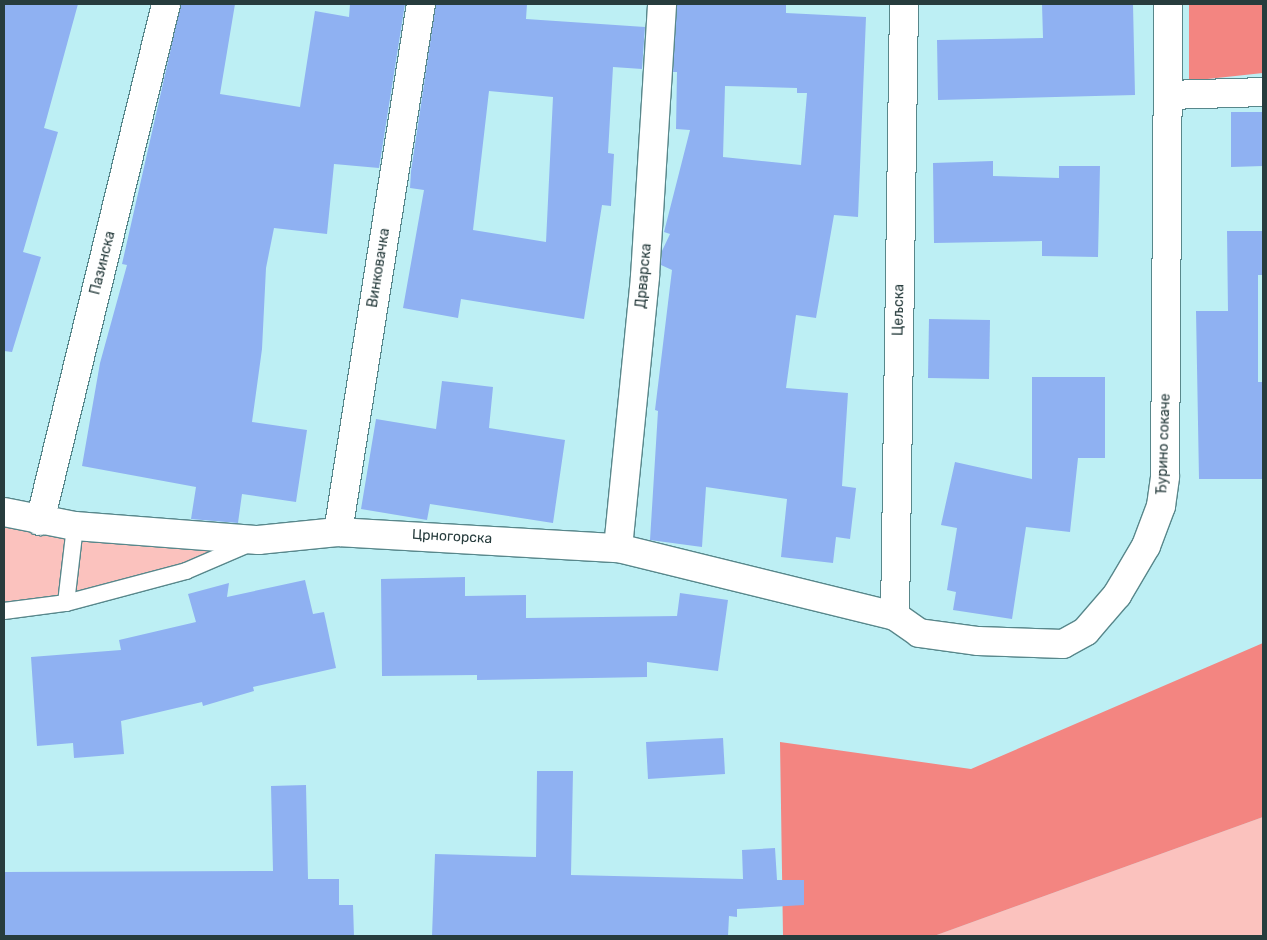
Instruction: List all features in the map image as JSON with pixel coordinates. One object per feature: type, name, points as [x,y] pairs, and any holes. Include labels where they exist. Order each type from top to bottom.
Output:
[{"type":"street","name":"Пазинска","points":[[40,521],[166,4]]},
{"type":"street","name":"Винковачка","points":[[338,532],[421,4]]},
{"type":"street","name":"Дрварска","points":[[618,548],[645,276],[662,4]]},
{"type":"street","name":"Цељска","points":[[895,616],[904,4]]},
{"type":"street","name":"Ђурино сокаче","points":[[895,616],[919,633],[978,641],[1063,644],[1086,631],[1117,595],[1146,546],[1161,506],[1165,476],[1169,95],[1168,4]]},
{"type":"street","points":[[1169,95],[1263,92]]},
{"type":"street","name":"Црногорска","points":[[4,512],[40,521],[75,526],[258,540],[338,532],[618,548],[895,616]]},
{"type":"lane","points":[[66,603],[75,526]]},
{"type":"lane","points":[[4,611],[66,603],[186,571],[258,540]]},
{"type":"shaded area","points":[[1189,4],[1263,4],[1263,73],[1189,81]]},
{"type":"shaded area","points":[[4,512],[258,540],[186,571],[4,611]]},
{"type":"shaded area","points":[[1263,643],[1263,817],[934,936],[783,936],[780,742],[971,769]]},
{"type":"shaded area","points":[[1263,817],[1263,936],[934,936]]},
{"type":"building","points":[[4,4],[78,4],[44,128],[58,132],[23,252],[41,257],[12,352],[4,351]]},
{"type":"building","points":[[181,4],[235,4],[220,94],[300,107],[315,11],[349,17],[350,4],[405,4],[379,168],[334,164],[327,234],[274,228],[266,268],[262,349],[252,422],[307,430],[296,502],[242,494],[238,523],[191,519],[196,487],[82,466],[100,363],[127,265],[122,264]]},
{"type":"building","points":[[436,4],[527,4],[526,19],[645,27],[642,69],[613,67],[608,153],[614,154],[611,206],[602,205],[584,319],[461,299],[458,318],[403,308],[424,190],[410,188]],"holes":[[[489,91],[553,97],[546,242],[473,230]]]},
{"type":"building","points":[[677,4],[786,4],[786,13],[866,17],[858,217],[834,215],[816,318],[796,315],[786,388],[848,393],[842,486],[856,488],[850,539],[836,537],[833,563],[781,557],[787,499],[706,487],[702,547],[650,540],[658,411],[655,410],[672,270],[661,265],[662,251],[670,234],[664,232],[690,130],[676,129],[677,72],[673,72]],"holes":[[[725,86],[797,88],[797,93],[807,93],[801,165],[723,157]]]},
{"type":"building","points":[[1042,4],[1133,4],[1135,95],[938,100],[937,40],[1043,38]]},
{"type":"building","points":[[1231,112],[1263,112],[1263,166],[1231,167]]},
{"type":"building","points":[[993,161],[993,176],[1059,178],[1059,166],[1100,166],[1098,257],[1042,256],[1042,241],[934,243],[933,163]]},
{"type":"building","points":[[1227,231],[1263,231],[1263,275],[1258,275],[1258,382],[1263,382],[1263,479],[1199,479],[1196,311],[1228,311]]},
{"type":"building","points":[[929,319],[990,320],[989,379],[928,378]]},
{"type":"building","points":[[1032,377],[1105,377],[1105,458],[1078,458],[1070,532],[1026,527],[1012,619],[953,610],[956,592],[947,590],[957,528],[941,525],[955,462],[1032,479]]},
{"type":"building","points":[[442,381],[493,387],[489,428],[565,440],[553,523],[430,504],[427,520],[361,509],[376,419],[436,429]]},
{"type":"building","points":[[465,577],[465,596],[526,595],[526,618],[677,616],[680,593],[728,600],[718,671],[647,662],[647,677],[477,680],[477,675],[382,676],[381,579]]},
{"type":"building","points":[[305,580],[313,614],[324,612],[336,668],[253,687],[254,691],[203,706],[202,702],[121,721],[124,754],[74,758],[73,743],[37,746],[31,657],[121,650],[119,640],[196,622],[188,594],[229,583],[227,597]]},
{"type":"building","points":[[723,738],[725,774],[648,779],[646,742]]},
{"type":"building","points":[[537,771],[573,771],[571,875],[743,879],[742,850],[775,848],[777,880],[804,880],[804,905],[737,909],[737,917],[729,916],[728,936],[432,936],[435,854],[536,857]]},
{"type":"building","points":[[306,785],[308,879],[339,879],[339,905],[353,905],[354,936],[4,936],[4,872],[273,871],[271,786]]}]
